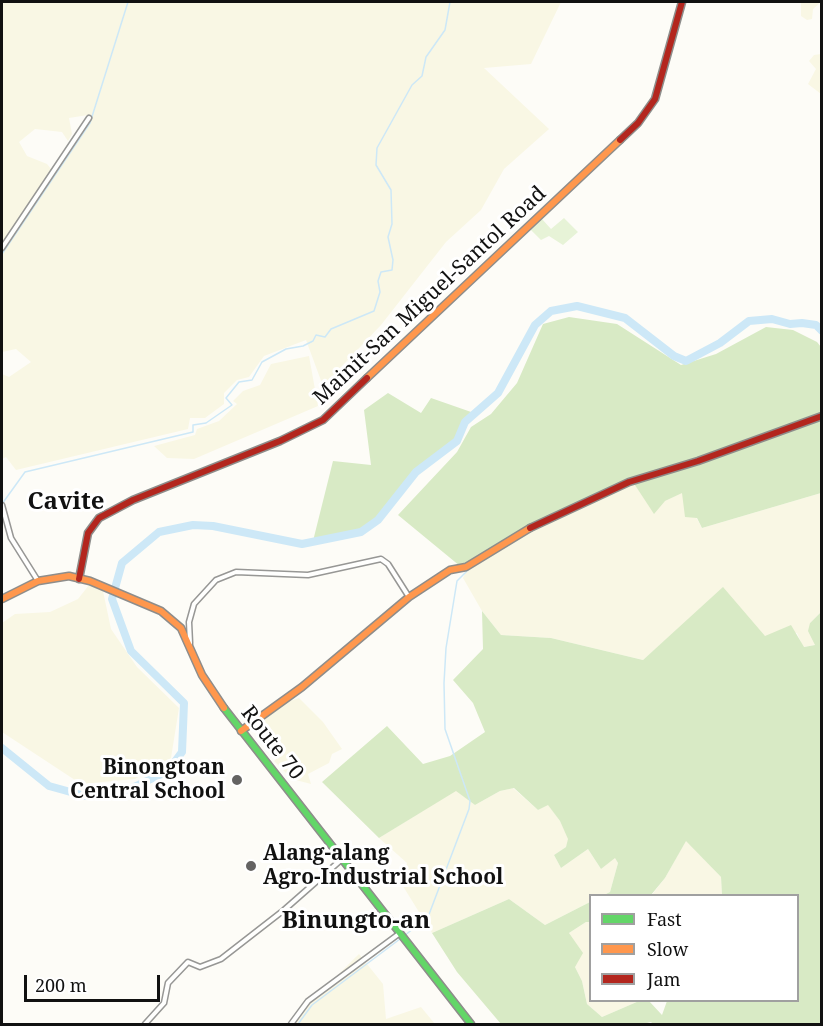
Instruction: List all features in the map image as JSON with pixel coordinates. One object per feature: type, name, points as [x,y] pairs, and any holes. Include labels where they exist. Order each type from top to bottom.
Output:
[{"type":"main road","name":"Mainit-San Miguel-Santol Road","points":[[79,579],[88,533],[99,518],[133,500],[280,441],[323,420],[638,123],[655,99],[682,2]]},
{"type":"main road","points":[[242,731],[302,687],[409,597],[450,570],[466,567],[518,534],[611,490],[822,416]]},
{"type":"main road","name":"Route 70","points":[[2,599],[38,580],[69,576],[143,603],[172,618],[181,628],[202,675],[242,731],[471,1024]]},
{"type":"street","points":[[2,248],[89,118]]},
{"type":"street","points":[[2,505],[10,538],[38,580]]},
{"type":"street","points":[[191,650],[189,622],[194,604],[216,580],[236,572],[308,575],[381,559],[388,564],[409,597]]},
{"type":"street","points":[[145,1024],[164,1003],[168,983],[188,962],[200,967],[221,959],[342,859]]},
{"type":"street","points":[[291,1024],[308,1001],[401,933]]},
{"type":"shaded area","points":[[2,2],[561,2],[531,64],[484,68],[549,129],[504,169],[481,210],[446,242],[381,325],[323,386],[306,340],[264,356],[249,377],[237,380],[224,393],[224,404],[205,418],[190,418],[188,429],[16,470],[6,457],[2,459],[2,374],[9,377],[31,362],[16,349],[2,352]],"holes":[[[88,115],[52,170],[47,164],[27,156],[19,142],[35,129],[62,132],[68,141],[72,134],[69,118]]]},
{"type":"shaded area","points":[[801,2],[821,2],[813,9],[812,19],[807,20],[801,16]]},
{"type":"shaded area","points":[[822,54],[821,94],[808,84],[816,69],[809,61],[814,55]]},
{"type":"shaded area","points":[[309,356],[318,406],[194,459],[167,458],[154,446],[195,435],[197,429],[219,421],[237,404],[233,401],[243,391],[260,385],[271,364]]},
{"type":"shaded area","points":[[633,482],[665,501],[682,492],[702,528],[821,493],[821,612],[810,623],[815,645],[803,647],[797,633],[766,636],[675,632],[643,660],[551,638],[501,635],[482,611],[463,578],[471,560]]},
{"type":"shaded area","points":[[89,585],[103,591],[111,629],[137,667],[179,708],[171,758],[135,779],[81,784],[2,732],[2,623],[15,614],[50,612],[78,599]]},
{"type":"shaded area","points":[[299,698],[323,722],[342,749],[332,754],[329,763],[308,774],[311,784],[292,779],[274,761],[284,752],[278,743],[270,740],[261,722],[287,702]]},
{"type":"shaded area","points":[[513,788],[538,810],[548,804],[569,839],[566,847],[554,855],[561,868],[588,849],[601,869],[615,857],[618,863],[610,892],[589,894],[589,903],[545,925],[509,899],[432,933],[401,883],[407,863],[379,838],[456,790],[475,805],[500,791]]},
{"type":"shaded area","points":[[686,840],[721,877],[722,894],[653,894],[665,878]]},
{"type":"shaded area","points":[[589,922],[589,1002],[637,1002],[602,1017],[587,1004],[582,981],[575,967],[569,933]]},
{"type":"shaded area","points":[[359,954],[383,984],[386,1019],[421,1007],[435,1024],[288,1024]]},
{"type":"green space","points":[[564,218],[578,232],[563,245],[549,236],[541,240],[530,229],[542,219],[551,229]]},
{"type":"green space","points":[[569,317],[617,324],[681,365],[716,354],[766,327],[793,330],[817,342],[821,347],[821,493],[702,528],[697,518],[685,517],[682,493],[665,501],[654,514],[633,482],[471,560],[466,571],[398,515],[457,452],[471,427],[491,414],[517,383],[543,324]]},
{"type":"green space","points":[[388,393],[421,413],[431,398],[474,413],[465,422],[457,441],[436,455],[404,484],[378,520],[361,532],[313,541],[333,461],[371,465],[364,410]]},
{"type":"green space","points":[[723,587],[765,636],[791,625],[804,647],[815,645],[808,631],[810,623],[821,612],[821,1024],[653,1024],[651,1022],[643,1024],[501,1024],[457,972],[432,933],[509,899],[545,925],[589,903],[589,922],[569,933],[583,953],[575,967],[582,981],[587,1004],[602,1017],[637,1002],[650,1002],[662,1015],[667,1002],[799,1002],[799,894],[722,894],[721,877],[686,841],[665,878],[652,894],[606,894],[610,892],[618,863],[615,858],[601,869],[588,849],[561,868],[554,855],[566,847],[568,839],[560,821],[548,805],[538,810],[514,788],[500,791],[475,805],[456,791],[379,838],[322,782],[387,726],[423,764],[450,756],[485,732],[473,703],[453,680],[483,649],[482,611],[501,635],[551,638],[643,660]]},
{"type":"waterway","points":[[2,254],[90,123],[128,2]]},
{"type":"waterway","points":[[2,504],[25,472],[193,432],[193,425],[206,423],[232,405],[226,398],[239,382],[252,380],[262,362],[286,349],[303,346],[313,341],[316,335],[325,337],[331,329],[374,311],[380,292],[378,281],[381,272],[392,270],[393,260],[388,237],[392,224],[391,190],[376,165],[377,148],[412,85],[422,76],[426,57],[445,30],[450,2]]},
{"type":"waterway","points":[[2,748],[49,786],[85,796],[119,794],[168,771],[182,752],[184,703],[131,651],[112,599],[122,563],[159,532],[193,525],[213,526],[302,544],[361,532],[378,520],[416,472],[457,441],[465,422],[498,393],[535,325],[551,311],[577,306],[625,318],[674,356],[686,361],[720,343],[749,321],[772,319],[790,324],[802,323],[816,325],[822,331]]},
{"type":"waterway","points":[[715,458],[822,419]]},
{"type":"waterway","points":[[404,936],[428,917],[469,809],[470,801],[445,729],[444,683],[446,648],[457,581],[471,567]]},
{"type":"waterway","points":[[298,1024],[312,1005],[400,939]]},
{"type":"traffic: fast","points":[[224,708],[471,1024]]},
{"type":"traffic: slow","points":[[367,378],[620,140]]},
{"type":"traffic: slow","points":[[241,731],[302,687],[409,597],[450,570],[466,567],[530,528]]},
{"type":"traffic: slow","points":[[2,599],[38,581],[69,576],[90,581],[161,611],[181,628],[202,675],[224,708]]},
{"type":"traffic: jam","points":[[620,140],[638,123],[655,99],[682,2]]},
{"type":"traffic: jam","points":[[79,579],[88,533],[99,518],[133,500],[280,441],[323,420],[367,378]]},
{"type":"traffic: jam","points":[[530,528],[629,482],[698,461],[822,416]]},
{"type":"place","name":"Binongtoan Central School","points":[[237,780]]},
{"type":"place","name":"Alang-alang Agro-Industrial School","points":[[251,866]]},
{"type":"district","name":"Cavite","points":[[66,502]]},
{"type":"district","name":"Binungto-an","points":[[356,921]]}]
